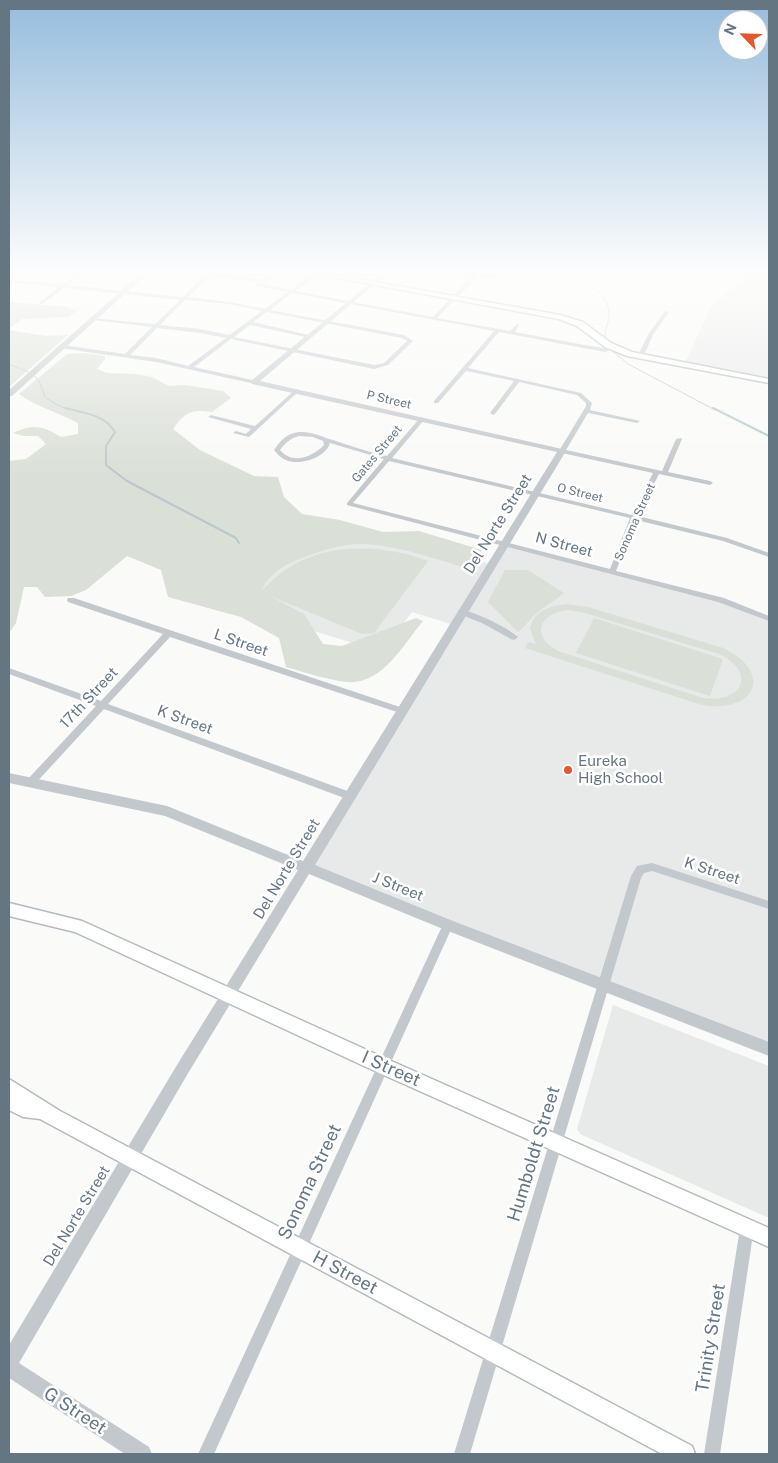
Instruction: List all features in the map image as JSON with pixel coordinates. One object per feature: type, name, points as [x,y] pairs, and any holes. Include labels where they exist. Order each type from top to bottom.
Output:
[{"type":"main road","points":[[603,340],[613,347],[640,356],[769,381]]},
{"type":"main road","name":"I Street","points":[[9,910],[78,926],[383,1066],[769,1238]]},
{"type":"main road","name":"H Street","points":[[9,1088],[30,1099],[42,1110],[684,1454]]},
{"type":"main road","points":[[9,1101],[22,1108],[42,1110]]},
{"type":"street","points":[[9,394],[69,340]]},
{"type":"street","points":[[126,356],[142,340]]},
{"type":"street","points":[[190,367],[227,340]]},
{"type":"street","points":[[246,340],[380,367],[386,364],[410,340]]},
{"type":"street","points":[[255,382],[305,340]]},
{"type":"street","points":[[436,402],[489,340]]},
{"type":"street","points":[[546,340],[601,350],[613,347]]},
{"type":"street","points":[[640,356],[648,340]]},
{"type":"street","name":"P Street","points":[[62,347],[190,367],[710,483]]},
{"type":"street","points":[[465,369],[568,391],[583,397],[589,403],[586,411],[637,422]]},
{"type":"street","points":[[494,413],[518,380]]},
{"type":"street","points":[[236,433],[247,436],[296,391]]},
{"type":"street","name":"Del Norte Street","points":[[9,1362],[228,995],[586,411]]},
{"type":"street","points":[[211,417],[256,428]]},
{"type":"street","name":"Gates Street","points":[[349,504],[422,419]]},
{"type":"street","name":"O Street","points":[[326,440],[325,447],[309,459],[288,459],[277,450],[284,441],[294,434],[314,434],[326,440],[388,458],[731,541],[769,555]]},
{"type":"street","name":"Sonoma Street","points":[[612,572],[634,518],[679,439]]},
{"type":"street","name":"N Street","points":[[349,504],[721,600],[769,619]]},
{"type":"street","name":"L Street","points":[[72,600],[281,672],[403,711]]},
{"type":"street","points":[[462,612],[486,621],[514,637]]},
{"type":"street","name":"17th Street","points":[[30,783],[169,633]]},
{"type":"street","name":"K Street","points":[[9,671],[350,796]]},
{"type":"street","name":"J Street","points":[[9,778],[167,811],[448,925],[769,1049]]},
{"type":"street","name":"K Street","points":[[646,867],[769,906]]},
{"type":"street","name":"Humboldt Street","points":[[462,1454],[636,876],[641,869],[646,867]]},
{"type":"street","name":"Sonoma Street","points":[[206,1454],[448,925]]},
{"type":"street","name":"Trinity Street","points":[[712,1454],[747,1228]]},
{"type":"street","name":"G Street","points":[[9,1367],[142,1454]]},
{"type":"shaded area","points":[[9,340],[62,340],[9,387]]},
{"type":"shaded area","points":[[695,340],[769,340],[769,381],[684,365]]},
{"type":"shaded area","points":[[83,353],[105,356],[105,359],[97,369],[107,373],[136,374],[152,377],[169,386],[185,385],[223,391],[231,398],[212,412],[199,411],[185,415],[173,429],[200,450],[254,476],[278,477],[284,497],[302,514],[340,520],[383,532],[419,531],[482,550],[470,569],[389,547],[361,544],[347,545],[312,554],[292,562],[274,573],[262,590],[282,572],[301,561],[318,554],[336,550],[374,549],[392,551],[428,561],[374,633],[362,634],[270,596],[304,614],[323,644],[342,646],[416,618],[423,621],[391,662],[371,677],[359,681],[332,680],[286,667],[279,638],[241,617],[168,597],[161,570],[127,556],[86,590],[71,596],[45,597],[37,587],[24,587],[16,623],[9,633],[9,461],[26,459],[46,444],[38,436],[24,436],[13,433],[26,428],[37,427],[61,437],[78,434],[78,423],[19,394],[67,354]]},
{"type":"shaded area","name":"Eureka High School","points":[[305,516],[491,564],[505,543],[721,600],[769,619],[769,1049],[604,986],[307,867],[454,625],[412,612],[382,652],[226,604]]},
{"type":"shaded area","points":[[505,570],[528,570],[564,593],[535,614],[518,632],[488,602]]},
{"type":"shaded area","points":[[560,605],[588,607],[723,648],[739,658],[749,669],[753,679],[752,689],[746,698],[735,703],[720,706],[702,705],[525,648],[528,642],[536,644],[530,629],[538,614],[543,610]],"holes":[[[568,610],[585,613],[719,654],[731,662],[738,670],[741,678],[740,685],[735,692],[727,696],[716,699],[703,698],[558,651],[544,639],[541,632],[542,626],[550,616]]]},
{"type":"shaded area","points":[[594,618],[723,659],[710,696],[576,653]]},
{"type":"shaded area","points":[[613,1005],[769,1066],[769,1218],[580,1134],[577,1129]]},
{"type":"waterway","points":[[610,349],[628,364],[715,410]]},
{"type":"waterway","points":[[9,364],[33,374],[40,383],[45,397],[57,405],[70,410]]},
{"type":"waterway","points":[[65,408],[99,418],[105,421],[115,432],[106,446],[106,465],[127,481],[236,538],[239,543]]},
{"type":"waterway","points":[[713,408],[769,436]]},
{"type":"place","name":"Eureka High School","points":[[568,770]]}]
